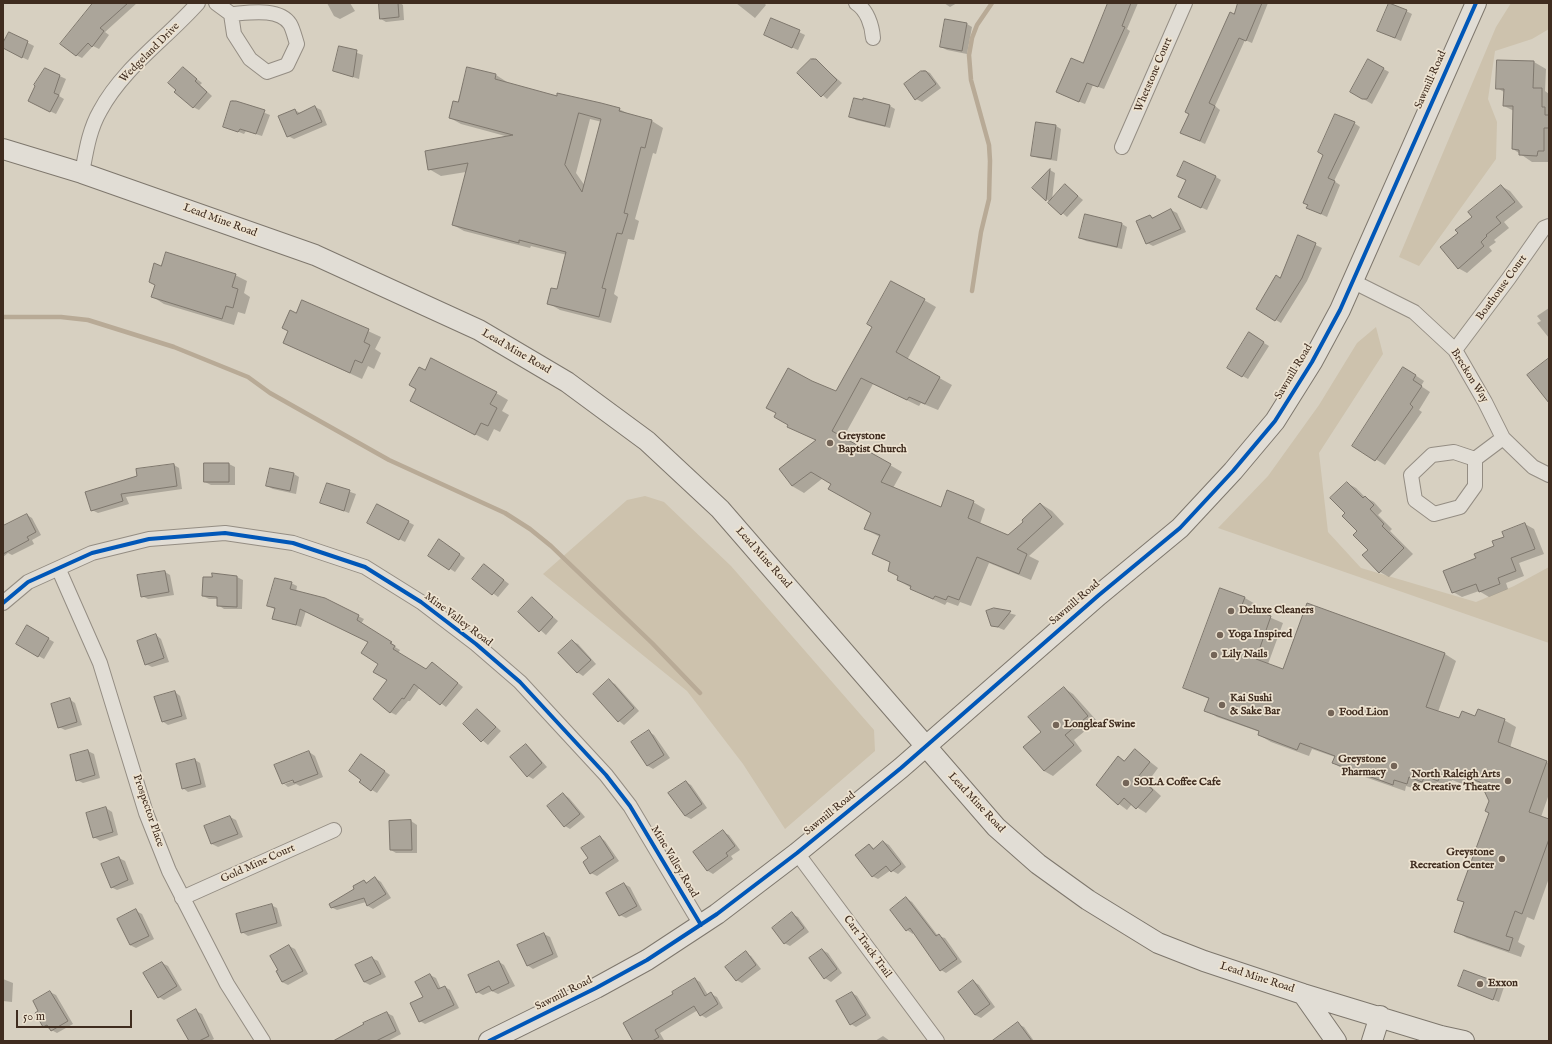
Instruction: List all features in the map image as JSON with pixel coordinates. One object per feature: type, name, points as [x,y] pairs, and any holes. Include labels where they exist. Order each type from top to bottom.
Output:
[{"type":"main road","name":"Sawmill Road","points":[[489,1041],[596,988],[647,960],[701,925],[797,853],[925,746],[1099,595],[1180,528],[1223,483],[1274,421],[1312,362],[1352,281],[1476,3]]},
{"type":"main road","name":"Lead Mine Road","points":[[3,149],[82,172],[315,255],[479,330],[567,382],[647,441],[720,509],[893,706],[925,746],[996,827],[1038,864],[1088,900],[1158,943],[1204,961],[1303,994],[1380,1016],[1441,1036],[1464,1041]]},
{"type":"main road","points":[[1303,994],[1336,1041]]},
{"type":"main road","points":[[1372,1041],[1380,1016]]},
{"type":"street","name":"Wedgeland Drive","points":[[82,172],[90,134],[97,117],[117,85],[144,55],[177,26],[198,3]]},
{"type":"street","points":[[216,3],[231,14],[255,12],[273,13],[289,23],[297,44],[287,65],[267,72],[250,59],[234,34],[231,14]]},
{"type":"street","points":[[856,3],[861,6],[872,25],[873,38]]},
{"type":"street","name":"Whetstone Court","points":[[1122,147],[1185,3]]},
{"type":"street","name":"Boathouse Court","points":[[1455,350],[1544,228],[1549,226]]},
{"type":"street","name":"Breckon Way","points":[[1352,281],[1414,312],[1455,350],[1485,402],[1503,438],[1533,467],[1549,475]]},
{"type":"street","points":[[1475,459],[1503,438]]},
{"type":"street","points":[[1454,452],[1475,459],[1475,486],[1460,506],[1434,514],[1415,500],[1411,475],[1432,455],[1454,452]]},
{"type":"street","name":"Mine Valley Road","points":[[3,603],[28,582],[59,570],[92,553],[149,539],[225,533],[293,543],[365,567],[421,602],[476,644],[520,682],[606,775],[630,806],[701,925]]},
{"type":"street","name":"Prospector Place","points":[[59,570],[100,662],[146,814],[182,898],[227,984],[263,1041]]},
{"type":"street","name":"Gold Mine Court","points":[[182,898],[334,830]]},
{"type":"street","name":"Cart Track Trail","points":[[797,853],[937,1041]]},
{"type":"shaded area","points":[[1511,3],[1549,3],[1549,29],[1532,39],[1495,51],[1488,99],[1497,122],[1496,159],[1419,266],[1399,257],[1496,27]]},
{"type":"shaded area","points":[[1376,327],[1383,354],[1319,453],[1328,532],[1361,568],[1476,602],[1514,586],[1549,567],[1549,643],[1218,528],[1268,476],[1319,405],[1357,343]]},
{"type":"shaded area","points":[[645,496],[664,502],[731,566],[874,730],[875,751],[785,829],[743,764],[687,691],[543,574],[627,500]]},
{"type":"building","points":[[93,3],[128,3],[100,28],[104,31],[92,47],[88,43],[76,56],[60,44]]},
{"type":"building","points":[[379,3],[398,3],[399,17],[380,19]]},
{"type":"building","points":[[1108,3],[1131,3],[1122,26],[1125,27],[1098,87],[1087,83],[1079,102],[1056,92],[1071,58],[1083,63]]},
{"type":"building","points":[[1238,3],[1262,3],[1246,41],[1239,38],[1209,103],[1215,106],[1200,141],[1180,133],[1189,114],[1185,112],[1230,12],[1234,14]]},
{"type":"building","points":[[1389,3],[1407,10],[1395,38],[1377,31]]},
{"type":"building","points":[[771,18],[800,30],[792,48],[764,35]]},
{"type":"building","points":[[945,19],[967,23],[962,51],[940,47]]},
{"type":"building","points":[[9,32],[28,41],[22,58],[3,48],[3,43]]},
{"type":"building","points":[[339,46],[357,50],[353,77],[333,71]]},
{"type":"building","points":[[811,59],[816,59],[837,80],[821,97],[797,73]]},
{"type":"building","points":[[1368,59],[1384,68],[1367,99],[1362,99],[1350,92]]},
{"type":"building","points":[[1497,60],[1534,61],[1533,88],[1542,88],[1542,107],[1545,107],[1545,115],[1549,115],[1549,128],[1544,128],[1544,151],[1538,151],[1537,156],[1519,155],[1519,150],[1512,149],[1513,106],[1503,106],[1504,89],[1496,89]]},
{"type":"building","points":[[183,67],[197,79],[195,81],[207,92],[193,108],[174,92],[176,90],[168,83]]},
{"type":"building","points":[[467,67],[496,74],[495,79],[557,96],[557,93],[601,103],[620,108],[619,111],[652,120],[645,148],[641,147],[624,213],[628,214],[622,234],[617,233],[602,288],[606,289],[599,317],[547,304],[551,288],[557,289],[566,252],[519,240],[519,243],[452,225],[468,163],[428,170],[425,151],[513,135],[449,118],[453,101],[458,102]],"holes":[[[579,113],[601,119],[582,192],[565,165]]]},
{"type":"building","points":[[45,68],[60,75],[54,93],[59,95],[50,112],[28,101],[35,86],[34,85]]},
{"type":"building","points":[[921,71],[926,71],[936,84],[915,100],[904,84]]},
{"type":"building","points":[[854,98],[863,100],[863,98],[890,105],[885,126],[849,117]]},
{"type":"building","points":[[231,101],[236,101],[265,110],[256,134],[240,129],[238,132],[223,127]]},
{"type":"building","points":[[315,106],[322,122],[287,137],[278,116],[295,109],[297,114]]},
{"type":"building","points":[[1335,114],[1355,122],[1328,178],[1335,181],[1321,214],[1306,208],[1308,205],[1303,203],[1323,155],[1318,152]]},
{"type":"building","points":[[1036,122],[1056,125],[1051,159],[1031,156]]},
{"type":"building","points":[[1184,161],[1216,176],[1201,208],[1178,197],[1186,180],[1177,176]]},
{"type":"building","points":[[1050,169],[1046,201],[1032,188]]},
{"type":"building","points":[[1065,184],[1078,196],[1061,215],[1048,203]]},
{"type":"building","points":[[1501,185],[1515,202],[1496,217],[1501,223],[1486,235],[1487,236],[1481,242],[1484,246],[1458,269],[1440,247],[1458,233],[1455,230],[1472,217],[1468,212]]},
{"type":"building","points":[[1171,209],[1181,229],[1146,244],[1136,221],[1150,215],[1152,218]]},
{"type":"building","points":[[1085,214],[1122,223],[1117,247],[1079,238]]},
{"type":"building","points":[[1298,235],[1316,243],[1302,278],[1275,321],[1256,309],[1276,275],[1280,278]]},
{"type":"building","points":[[166,252],[236,274],[232,287],[238,289],[233,308],[226,306],[222,319],[151,297],[155,285],[149,282],[154,263],[161,266]]},
{"type":"building","name":"Greystone Baptist Church","points":[[891,281],[925,299],[896,352],[940,377],[925,404],[909,397],[907,400],[861,378],[832,431],[891,464],[881,482],[941,507],[947,490],[974,501],[968,518],[1008,535],[1023,522],[1022,520],[1040,503],[1052,517],[1017,549],[1027,554],[1019,574],[977,557],[959,600],[948,596],[946,600],[935,596],[933,599],[910,589],[911,586],[897,580],[898,576],[888,571],[890,562],[872,554],[880,535],[864,529],[871,513],[828,489],[831,484],[811,472],[792,486],[779,469],[816,440],[787,427],[788,425],[774,417],[776,413],[766,408],[788,368],[812,381],[836,391],[872,327],[867,324]]},
{"type":"building","points":[[302,300],[369,329],[364,342],[370,345],[362,363],[355,360],[350,373],[283,343],[288,331],[282,328],[290,310],[296,313]]},
{"type":"building","points":[[1249,332],[1264,342],[1242,377],[1227,368]]},
{"type":"building","points":[[431,358],[497,392],[490,404],[497,408],[488,426],[481,423],[475,435],[410,401],[416,389],[409,385],[419,367],[425,370]]},
{"type":"building","points":[[1549,358],[1549,403],[1527,375]]},
{"type":"building","points":[[1403,367],[1416,375],[1413,380],[1422,386],[1410,404],[1413,407],[1375,461],[1352,446]]},
{"type":"building","points":[[204,463],[229,463],[229,482],[204,482]]},
{"type":"building","points":[[174,464],[177,486],[121,494],[123,501],[91,511],[85,492],[137,476],[136,469]]},
{"type":"building","points":[[270,468],[294,473],[290,491],[266,486]]},
{"type":"building","points":[[1347,482],[1363,498],[1365,496],[1374,505],[1370,509],[1384,524],[1382,526],[1404,548],[1379,573],[1362,555],[1368,550],[1353,535],[1357,531],[1342,516],[1345,513],[1330,498]]},
{"type":"building","points":[[327,483],[350,490],[344,511],[320,503]]},
{"type":"building","points":[[377,504],[409,521],[399,540],[367,523]]},
{"type":"building","points":[[27,514],[36,532],[27,537],[29,540],[3,554],[3,526]]},
{"type":"building","points":[[1525,523],[1535,549],[1511,558],[1516,571],[1498,578],[1500,584],[1479,592],[1476,584],[1452,593],[1443,571],[1476,558],[1474,554],[1494,546],[1492,541],[1504,537],[1502,532]]},
{"type":"building","points":[[439,539],[460,554],[449,570],[428,556]]},
{"type":"building","points":[[484,564],[504,580],[492,595],[472,579]]},
{"type":"building","points":[[165,571],[169,592],[141,597],[137,575]]},
{"type":"building","points":[[212,573],[237,576],[237,607],[217,606],[217,597],[202,596],[203,577],[212,577]]},
{"type":"building","points":[[275,578],[292,582],[290,589],[325,598],[359,615],[357,620],[392,642],[390,643],[395,646],[393,649],[426,669],[432,662],[458,683],[440,705],[414,684],[404,699],[402,698],[390,713],[373,699],[387,680],[373,672],[378,664],[361,653],[368,642],[300,609],[296,625],[272,619],[275,608],[267,606]]},
{"type":"building","points":[[1220,588],[1245,597],[1242,605],[1271,616],[1256,659],[1283,669],[1307,603],[1445,653],[1426,707],[1459,718],[1462,711],[1475,716],[1478,709],[1505,719],[1498,742],[1547,761],[1529,812],[1549,819],[1549,839],[1522,914],[1515,911],[1506,936],[1513,938],[1509,951],[1454,932],[1464,902],[1457,900],[1489,813],[1485,811],[1489,801],[1480,782],[1455,773],[1453,779],[1441,774],[1438,781],[1425,776],[1422,782],[1409,777],[1407,784],[1394,780],[1393,785],[1332,763],[1335,756],[1300,743],[1297,750],[1258,735],[1259,731],[1204,711],[1209,698],[1183,688]]},
{"type":"building","points":[[532,597],[553,617],[539,632],[518,612]]},
{"type":"building","points":[[994,608],[1011,611],[998,627],[991,626],[986,611]]},
{"type":"building","points":[[27,625],[49,638],[38,657],[16,644]]},
{"type":"building","points":[[156,634],[164,658],[145,665],[137,641]]},
{"type":"building","points":[[572,640],[591,660],[577,673],[558,653]]},
{"type":"building","points":[[609,679],[634,708],[618,722],[593,694]]},
{"type":"building","name":"Longleaf Swine","points":[[1064,687],[1088,716],[1065,735],[1074,745],[1044,771],[1023,747],[1041,732],[1028,717]]},
{"type":"building","points":[[175,691],[182,716],[162,722],[154,697]]},
{"type":"building","points":[[70,698],[77,722],[58,728],[51,704]]},
{"type":"building","points":[[477,709],[496,727],[481,742],[463,724]]},
{"type":"building","points":[[649,730],[664,755],[647,766],[631,742]]},
{"type":"building","points":[[526,744],[542,763],[527,777],[510,757]]},
{"type":"building","points":[[1135,749],[1150,762],[1138,777],[1153,790],[1136,809],[1124,798],[1118,805],[1096,785],[1118,756],[1124,761]]},
{"type":"building","points":[[88,750],[95,775],[76,781],[70,755]]},
{"type":"building","points":[[309,751],[318,774],[294,783],[293,780],[282,784],[274,765]]},
{"type":"building","points":[[361,754],[385,771],[371,791],[359,782],[361,780],[349,771]]},
{"type":"building","points":[[195,759],[201,784],[182,789],[176,764]]},
{"type":"building","points":[[686,781],[702,804],[685,816],[668,793]]},
{"type":"building","points":[[563,793],[580,814],[564,827],[547,806]]},
{"type":"building","points":[[106,807],[113,832],[93,838],[86,813]]},
{"type":"building","points":[[230,816],[238,834],[211,844],[204,826]]},
{"type":"building","points":[[411,820],[412,850],[390,850],[389,821]]},
{"type":"building","points":[[723,830],[735,846],[726,853],[728,856],[707,871],[693,852]]},
{"type":"building","points":[[600,836],[614,858],[590,874],[583,862],[588,858],[581,848]]},
{"type":"building","points":[[883,841],[901,864],[891,872],[886,866],[872,877],[855,855],[869,844],[873,849]]},
{"type":"building","points":[[119,857],[128,880],[111,888],[101,864]]},
{"type":"building","points":[[375,877],[386,894],[367,906],[364,898],[331,908],[329,904],[354,889],[353,886],[364,880],[366,883]]},
{"type":"building","points":[[624,883],[637,906],[619,916],[606,893]]},
{"type":"building","points":[[906,897],[936,936],[939,934],[957,959],[940,971],[910,928],[906,931],[890,910]]},
{"type":"building","points":[[272,904],[277,923],[241,933],[236,914]]},
{"type":"building","points":[[136,909],[149,936],[130,945],[117,919]]},
{"type":"building","points":[[792,912],[804,928],[784,944],[772,928]]},
{"type":"building","points":[[544,933],[553,954],[527,966],[517,945]]},
{"type":"building","points":[[289,945],[303,971],[282,982],[276,971],[278,970],[270,956]]},
{"type":"building","points":[[822,949],[837,969],[824,979],[809,958]]},
{"type":"building","points":[[746,951],[756,965],[736,981],[725,967]]},
{"type":"building","points":[[372,957],[381,974],[364,982],[355,965]]},
{"type":"building","points":[[499,961],[509,983],[492,991],[489,986],[476,993],[468,975]]},
{"type":"building","points":[[162,962],[177,986],[158,998],[143,973]]},
{"type":"building","points":[[1464,970],[1499,983],[1493,1000],[1458,986]]},
{"type":"building","points":[[430,974],[438,989],[445,986],[454,1005],[419,1022],[410,1003],[423,997],[415,982]]},
{"type":"building","points":[[695,978],[705,996],[711,992],[718,1004],[700,1016],[694,1006],[655,1030],[659,1037],[652,1041],[633,1041],[623,1023],[673,994],[672,992]]},
{"type":"building","points":[[973,980],[990,1004],[975,1015],[958,992]]},
{"type":"building","points":[[50,991],[68,1021],[51,1031],[47,1025],[43,1027],[35,1013],[38,1011],[33,1001]]},
{"type":"building","points":[[852,992],[866,1015],[850,1025],[836,1001]]},
{"type":"building","points":[[196,1009],[209,1036],[199,1041],[189,1041],[177,1020]]},
{"type":"building","points":[[387,1012],[396,1031],[376,1041],[333,1041],[364,1024],[363,1023]]},
{"type":"building","points":[[1018,1022],[1032,1041],[992,1041]]},
{"type":"waterway","points":[[972,291],[981,232],[989,199],[990,161],[989,145],[971,80],[969,55],[972,38],[977,25],[992,3]]},
{"type":"waterway","points":[[3,317],[61,317],[88,320],[174,347],[248,377],[270,393],[389,460],[505,513],[530,529],[551,546],[652,643],[700,693]]},
{"type":"cycle path","points":[[489,1041],[596,988],[647,960],[717,914],[797,853],[901,768],[1099,595],[1180,528],[1233,471],[1275,421],[1312,362],[1340,310],[1476,3]]},
{"type":"cycle path","points":[[3,603],[28,582],[92,553],[149,539],[225,533],[293,543],[365,567],[421,602],[476,644],[520,682],[606,775],[630,806],[701,925]]},
{"type":"place","name":"Greystone Baptist Church","points":[[830,443]]},
{"type":"place","name":"Deluxe Cleaners","points":[[1231,611]]},
{"type":"place","name":"Yoga Inspired","points":[[1220,635]]},
{"type":"place","name":"Lily Nails","points":[[1214,655]]},
{"type":"place","name":"Kai Sushi & Sake Bar","points":[[1222,705]]},
{"type":"place","name":"Food Lion","points":[[1331,713]]},
{"type":"place","name":"Longleaf Swine","points":[[1056,725]]},
{"type":"place","name":"Greystone Pharmacy","points":[[1394,766]]},
{"type":"place","name":"North Raleigh Arts & Creative Theatre","points":[[1508,781]]},
{"type":"place","name":"SOLA Coffee Cafe","points":[[1126,783]]},
{"type":"place","name":"Greystone Recreation Center","points":[[1502,859]]},
{"type":"place","name":"Exxon","points":[[1480,984]]}]
